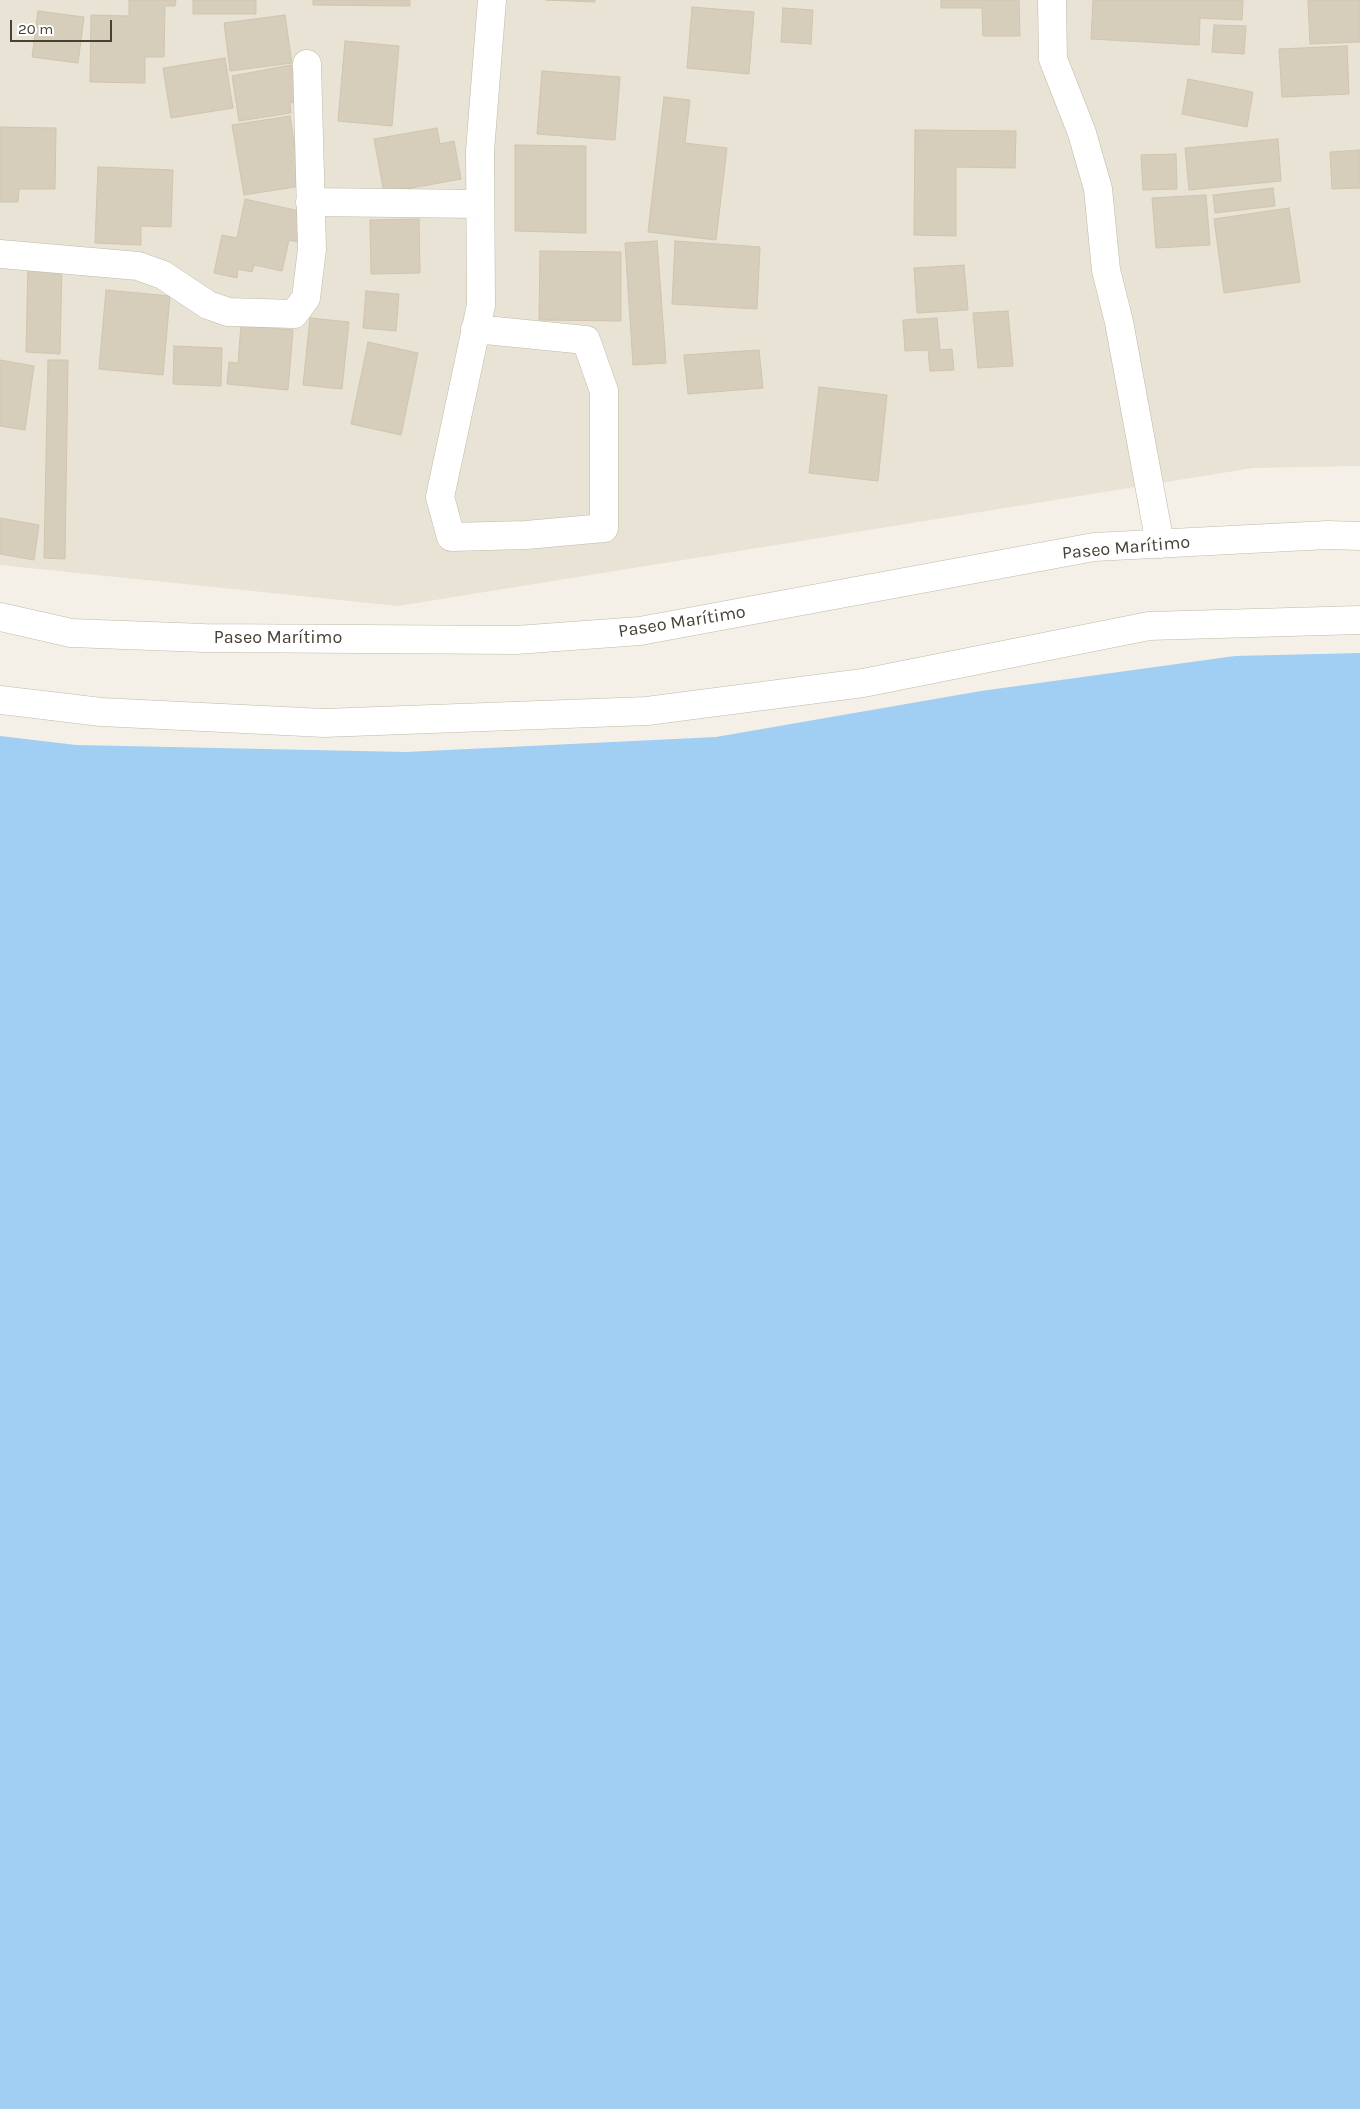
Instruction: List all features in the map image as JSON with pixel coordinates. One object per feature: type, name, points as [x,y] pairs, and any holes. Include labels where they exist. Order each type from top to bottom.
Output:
[{"type":"street","points":[[476,329],[586,340],[604,392],[604,528],[526,535],[451,537],[440,497],[480,305],[480,151],[492,0]]},
{"type":"street","points":[[1052,0],[1053,59],[1082,133],[1098,189],[1106,270],[1119,322],[1160,544]]},
{"type":"street","points":[[0,254],[138,266],[164,275],[208,305],[228,312],[294,314],[306,298],[312,249],[307,64]]},
{"type":"street","points":[[310,202],[480,204]]},
{"type":"street","name":"Paseo Marítimo","points":[[0,618],[71,632],[99,634],[204,638],[516,640],[640,631],[1094,547],[1328,535],[1360,536]]},
{"type":"street","points":[[0,700],[101,712],[324,723],[647,711],[863,683],[1149,626],[1360,620]]},
{"type":"shaded area","points":[[0,0],[1360,0],[1360,466],[1253,468],[398,606],[0,565]]},
{"type":"water","points":[[1360,653],[1360,2109],[0,2109],[0,736],[76,745],[406,752],[716,737],[981,691],[1235,656]]},
{"type":"building","points":[[129,0],[176,0],[175,6],[165,6],[164,57],[145,57],[145,83],[90,82],[91,15],[129,16]]},
{"type":"building","points":[[193,0],[256,0],[256,14],[193,14]]},
{"type":"building","points":[[313,0],[410,0],[410,6],[313,5]]},
{"type":"building","points":[[546,0],[595,0],[595,2]]},
{"type":"building","points":[[941,0],[1019,0],[1020,36],[983,36],[982,8],[941,8]]},
{"type":"building","points":[[1093,0],[1243,0],[1242,20],[1200,18],[1199,45],[1091,39]]},
{"type":"building","points":[[1308,0],[1360,0],[1360,42],[1310,44]]},
{"type":"building","points":[[692,7],[754,12],[749,74],[687,68]]},
{"type":"building","points":[[783,8],[813,10],[811,44],[781,42]]},
{"type":"building","points":[[38,11],[84,17],[78,63],[32,57]]},
{"type":"building","points":[[285,15],[292,63],[230,71],[224,23]]},
{"type":"building","points":[[1214,25],[1246,26],[1244,54],[1212,52]]},
{"type":"building","points":[[345,41],[399,46],[392,126],[338,121]]},
{"type":"building","points":[[1347,46],[1349,94],[1282,97],[1279,49]]},
{"type":"building","points":[[225,58],[233,108],[171,118],[163,68]]},
{"type":"building","points":[[291,65],[298,102],[290,103],[291,113],[239,121],[232,76]]},
{"type":"building","points":[[542,71],[620,77],[615,140],[537,134]]},
{"type":"building","points":[[1188,79],[1253,92],[1247,127],[1182,114]]},
{"type":"building","points":[[664,97],[690,100],[685,143],[727,148],[716,240],[648,232]]},
{"type":"building","points":[[290,116],[301,186],[244,195],[232,125]]},
{"type":"building","points":[[0,127],[56,128],[55,189],[19,189],[18,202],[0,202]]},
{"type":"building","points":[[437,128],[440,144],[454,141],[461,179],[384,193],[374,139]]},
{"type":"building","points":[[915,130],[1016,131],[1015,168],[956,167],[956,236],[914,235]]},
{"type":"building","points":[[1278,139],[1281,181],[1189,190],[1185,148]]},
{"type":"building","points":[[515,145],[586,146],[586,233],[515,231]]},
{"type":"building","points":[[1360,150],[1360,188],[1332,189],[1330,152]]},
{"type":"building","points":[[1176,154],[1177,189],[1143,190],[1141,155]]},
{"type":"building","points":[[98,167],[173,170],[171,227],[141,226],[141,245],[95,243]]},
{"type":"building","points":[[1273,188],[1275,206],[1215,213],[1213,195]]},
{"type":"building","points":[[1206,195],[1210,245],[1156,248],[1152,198]]},
{"type":"building","points":[[245,199],[304,212],[298,242],[289,240],[282,271],[254,265],[252,272],[238,269],[237,278],[214,273],[222,235],[237,238]]},
{"type":"building","points":[[1289,208],[1300,282],[1224,293],[1214,219]]},
{"type":"building","points":[[419,219],[420,273],[371,274],[370,220]]},
{"type":"building","points":[[657,241],[666,363],[633,365],[625,243]]},
{"type":"building","points":[[675,241],[760,247],[757,309],[672,304]]},
{"type":"building","points":[[540,251],[621,252],[621,321],[539,320]]},
{"type":"building","points":[[28,263],[62,265],[60,354],[26,352]]},
{"type":"building","points":[[964,265],[968,310],[917,313],[914,268]]},
{"type":"building","points":[[106,290],[170,296],[163,375],[99,369]]},
{"type":"building","points":[[366,291],[399,294],[396,331],[363,328]]},
{"type":"building","points":[[1008,311],[1013,366],[978,368],[973,313]]},
{"type":"building","points":[[310,318],[349,322],[342,389],[303,385]]},
{"type":"building","points":[[937,318],[940,350],[952,349],[954,370],[930,371],[928,350],[905,351],[903,320]]},
{"type":"building","points":[[241,325],[293,330],[288,390],[227,384],[229,362],[238,363]]},
{"type":"building","points":[[368,342],[418,353],[401,435],[351,424]]},
{"type":"building","points":[[174,346],[222,348],[221,386],[173,384]]},
{"type":"building","points":[[759,350],[763,388],[688,394],[684,355]]},
{"type":"building","points":[[0,360],[34,366],[25,430],[0,426]]},
{"type":"building","points":[[48,360],[68,360],[65,559],[44,558]]},
{"type":"building","points":[[819,387],[887,395],[878,481],[809,473]]},
{"type":"building","points":[[0,518],[39,525],[34,560],[0,554]]}]
